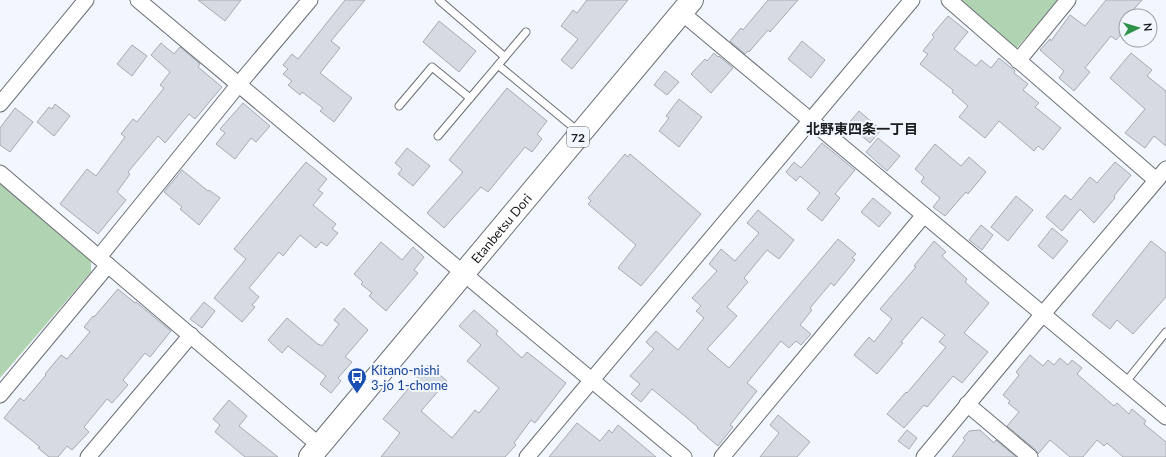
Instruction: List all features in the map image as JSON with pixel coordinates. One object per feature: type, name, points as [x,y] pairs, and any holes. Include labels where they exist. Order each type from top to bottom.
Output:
[{"type":"main road","name":"Etanbetsu Dori","points":[[315,452],[687,6]]},
{"type":"street","points":[[0,104],[86,0]]},
{"type":"street","points":[[138,0],[684,457]]},
{"type":"street","points":[[0,395],[239,84],[310,0]]},
{"type":"street","points":[[527,457],[912,0]]},
{"type":"street","points":[[949,0],[1156,180]]},
{"type":"street","points":[[1018,60],[1068,0]]},
{"type":"street","points":[[687,6],[811,120],[1042,315],[1166,417]]},
{"type":"street","points":[[924,457],[1166,169]]},
{"type":"street","points":[[0,173],[191,335],[315,452]]},
{"type":"street","points":[[722,457],[924,215]]},
{"type":"street","points":[[88,457],[191,335]]},
{"type":"street","points":[[967,404],[1030,457]]},
{"type":"lane","points":[[439,0],[505,56]]},
{"type":"lane","points":[[438,136],[526,32]]},
{"type":"lane","points":[[498,65],[580,133]]},
{"type":"lane","points":[[399,106],[432,67],[470,98]]},
{"type":"lane","points":[[1125,383],[1166,332]]},
{"type":"green space","points":[[958,0],[1059,0],[1015,50]]},
{"type":"green space","points":[[0,184],[91,261],[91,272],[0,378]]},
{"type":"building","points":[[198,0],[241,0],[225,21]]},
{"type":"building","points":[[345,0],[365,0],[331,41],[340,48],[320,73],[352,98],[334,122],[320,111],[323,108],[302,92],[300,95],[288,85],[292,81],[283,74],[288,69],[283,65],[292,54],[298,59]]},
{"type":"building","points":[[587,0],[628,0],[572,69],[561,60],[578,39],[561,26],[573,10],[577,13]]},
{"type":"building","points":[[768,0],[798,0],[770,32],[768,30],[749,52],[748,51],[745,54],[730,41],[741,28],[743,30]]},
{"type":"building","points":[[1106,0],[1142,0],[1135,8],[1118,8],[1118,38],[1116,40],[1111,36],[1085,68],[1090,72],[1074,91],[1059,78],[1064,71],[1040,50],[1050,39],[1051,41],[1070,15],[1085,26]]},
{"type":"building","points":[[948,16],[968,32],[954,49],[976,66],[981,60],[991,68],[999,58],[1028,84],[1023,90],[1039,103],[1035,107],[1061,128],[1043,150],[1038,146],[1034,151],[999,121],[985,138],[959,117],[968,106],[952,92],[953,90],[920,64],[928,54],[923,51],[934,37],[932,35]]},
{"type":"building","points":[[439,21],[476,51],[459,72],[423,42]]},
{"type":"building","points":[[802,41],[825,60],[811,78],[788,59]]},
{"type":"building","points":[[161,43],[174,54],[180,47],[200,64],[198,67],[222,87],[195,119],[189,114],[165,143],[158,136],[128,172],[130,174],[117,192],[126,200],[98,234],[60,204],[87,169],[96,176],[125,137],[121,134],[133,119],[137,122],[164,88],[160,85],[170,72],[151,55]]},
{"type":"building","points":[[132,45],[147,56],[132,76],[117,64]]},
{"type":"building","points":[[714,53],[733,68],[711,93],[691,74],[705,59],[707,61]]},
{"type":"building","points":[[1131,53],[1152,70],[1147,76],[1166,91],[1166,146],[1154,136],[1145,148],[1125,133],[1145,109],[1110,78]]},
{"type":"building","points":[[665,71],[679,82],[667,95],[654,85]]},
{"type":"building","points":[[507,88],[547,121],[537,134],[542,139],[532,152],[525,147],[488,192],[481,187],[444,228],[427,213],[463,172],[449,160]]},
{"type":"building","points":[[679,99],[702,117],[679,147],[659,131],[669,118],[666,116]]},
{"type":"building","points":[[243,103],[270,126],[256,142],[251,138],[235,159],[216,144],[225,133],[220,129]]},
{"type":"building","points":[[55,104],[70,116],[54,136],[37,122],[49,107],[52,109]]},
{"type":"building","points":[[15,108],[33,122],[10,152],[0,145],[0,128]]},
{"type":"building","points":[[859,111],[881,130],[870,143],[848,124]]},
{"type":"building","points":[[878,138],[900,156],[887,171],[866,152]]},
{"type":"building","points":[[822,143],[855,170],[835,194],[840,198],[822,221],[807,209],[820,193],[800,176],[796,181],[786,172],[794,162],[801,168]]},
{"type":"building","points":[[935,144],[961,166],[969,157],[986,172],[968,194],[966,192],[945,216],[933,207],[940,198],[921,182],[924,177],[915,169]]},
{"type":"building","points":[[407,148],[430,166],[413,186],[398,174],[402,169],[395,163]]},
{"type":"building","points":[[625,154],[628,157],[630,154],[701,214],[641,286],[618,268],[636,245],[588,204],[591,201],[588,198]]},
{"type":"building","points":[[306,162],[327,179],[318,190],[323,193],[313,205],[336,224],[332,229],[338,233],[327,246],[321,242],[316,248],[300,235],[283,256],[279,252],[249,288],[259,297],[252,305],[255,307],[242,322],[214,298],[246,259],[234,249]]},
{"type":"building","points":[[1115,162],[1131,175],[1114,196],[1115,198],[1094,223],[1080,209],[1062,231],[1046,217],[1065,195],[1071,200],[1090,177],[1097,183]]},
{"type":"building","points":[[182,170],[208,191],[209,190],[220,198],[199,225],[180,209],[182,207],[164,192]]},
{"type":"building","points":[[1016,196],[1033,210],[1008,241],[991,227]]},
{"type":"building","points":[[873,198],[891,213],[879,227],[861,212]]},
{"type":"building","points":[[758,210],[794,240],[779,259],[767,250],[744,278],[748,282],[727,307],[737,316],[707,349],[729,368],[838,239],[856,254],[852,258],[855,260],[834,286],[831,283],[810,308],[812,310],[800,325],[811,334],[801,345],[796,341],[789,348],[781,341],[747,383],[757,391],[730,425],[733,427],[718,446],[697,428],[698,427],[652,389],[641,402],[631,394],[640,384],[630,376],[654,349],[646,342],[656,331],[678,350],[704,318],[696,311],[701,306],[692,298],[717,271],[709,264],[721,249],[735,261],[759,233],[747,223]]},
{"type":"building","points":[[981,225],[993,235],[982,250],[969,240]]},
{"type":"building","points":[[1052,228],[1068,241],[1053,259],[1038,246]]},
{"type":"building","points":[[934,241],[946,252],[942,256],[967,279],[965,282],[989,303],[964,333],[988,352],[962,383],[953,376],[927,407],[924,405],[904,428],[887,414],[946,347],[939,342],[945,335],[922,317],[877,374],[854,355],[869,337],[874,342],[892,319],[880,309],[916,267],[914,266]]},
{"type":"building","points":[[1151,241],[1166,253],[1166,297],[1133,334],[1117,320],[1110,329],[1092,315]]},
{"type":"building","points":[[381,242],[402,260],[413,247],[424,257],[414,270],[418,273],[386,311],[369,296],[372,293],[361,284],[363,282],[354,274]]},
{"type":"building","points":[[118,289],[171,331],[150,357],[145,353],[123,380],[128,385],[112,403],[107,399],[84,427],[89,432],[72,450],[67,446],[58,457],[49,457],[38,448],[40,447],[4,418],[20,398],[24,401],[61,355],[67,359],[90,332],[84,327]]},
{"type":"building","points":[[204,302],[215,311],[202,328],[190,319]]},
{"type":"building","points":[[344,308],[368,330],[345,357],[352,362],[338,378],[341,381],[331,393],[320,384],[326,376],[288,346],[282,353],[268,340],[287,318],[322,346],[339,324],[334,320]]},
{"type":"building","points":[[474,310],[498,331],[496,334],[522,358],[527,352],[566,383],[535,423],[531,420],[514,443],[516,445],[505,457],[381,457],[400,433],[383,419],[428,365],[447,381],[421,411],[452,438],[475,410],[479,413],[499,388],[467,361],[481,345],[459,326]]},
{"type":"building","points":[[1030,355],[1043,366],[1048,360],[1054,365],[1060,358],[1068,365],[1072,360],[1082,368],[1077,374],[1114,406],[1117,403],[1129,414],[1132,409],[1146,421],[1144,424],[1166,442],[1166,457],[1123,457],[1107,443],[1104,446],[1097,440],[1083,457],[1070,457],[1050,440],[1038,454],[1036,450],[1007,426],[1019,412],[1008,403],[1010,401],[1003,395],[1019,375],[1016,372]]},
{"type":"building","points":[[229,400],[247,416],[239,426],[278,457],[245,457],[215,432],[220,425],[213,419]]},
{"type":"building","points":[[778,415],[810,442],[797,457],[760,457],[779,433],[770,425]]},
{"type":"building","points":[[577,423],[600,441],[609,430],[612,433],[618,425],[656,457],[549,457]]},
{"type":"building","points":[[907,430],[917,438],[909,449],[898,441]]},
{"type":"building","points":[[980,430],[994,443],[996,440],[1016,457],[952,457],[965,440],[963,438],[969,431]]},
{"type":"place","name":"Kitano-nishi 3-jo 1-chome","points":[[357,394]]},
{"type":"district","name":"北野東四条一丁目","points":[[862,128]]}]
